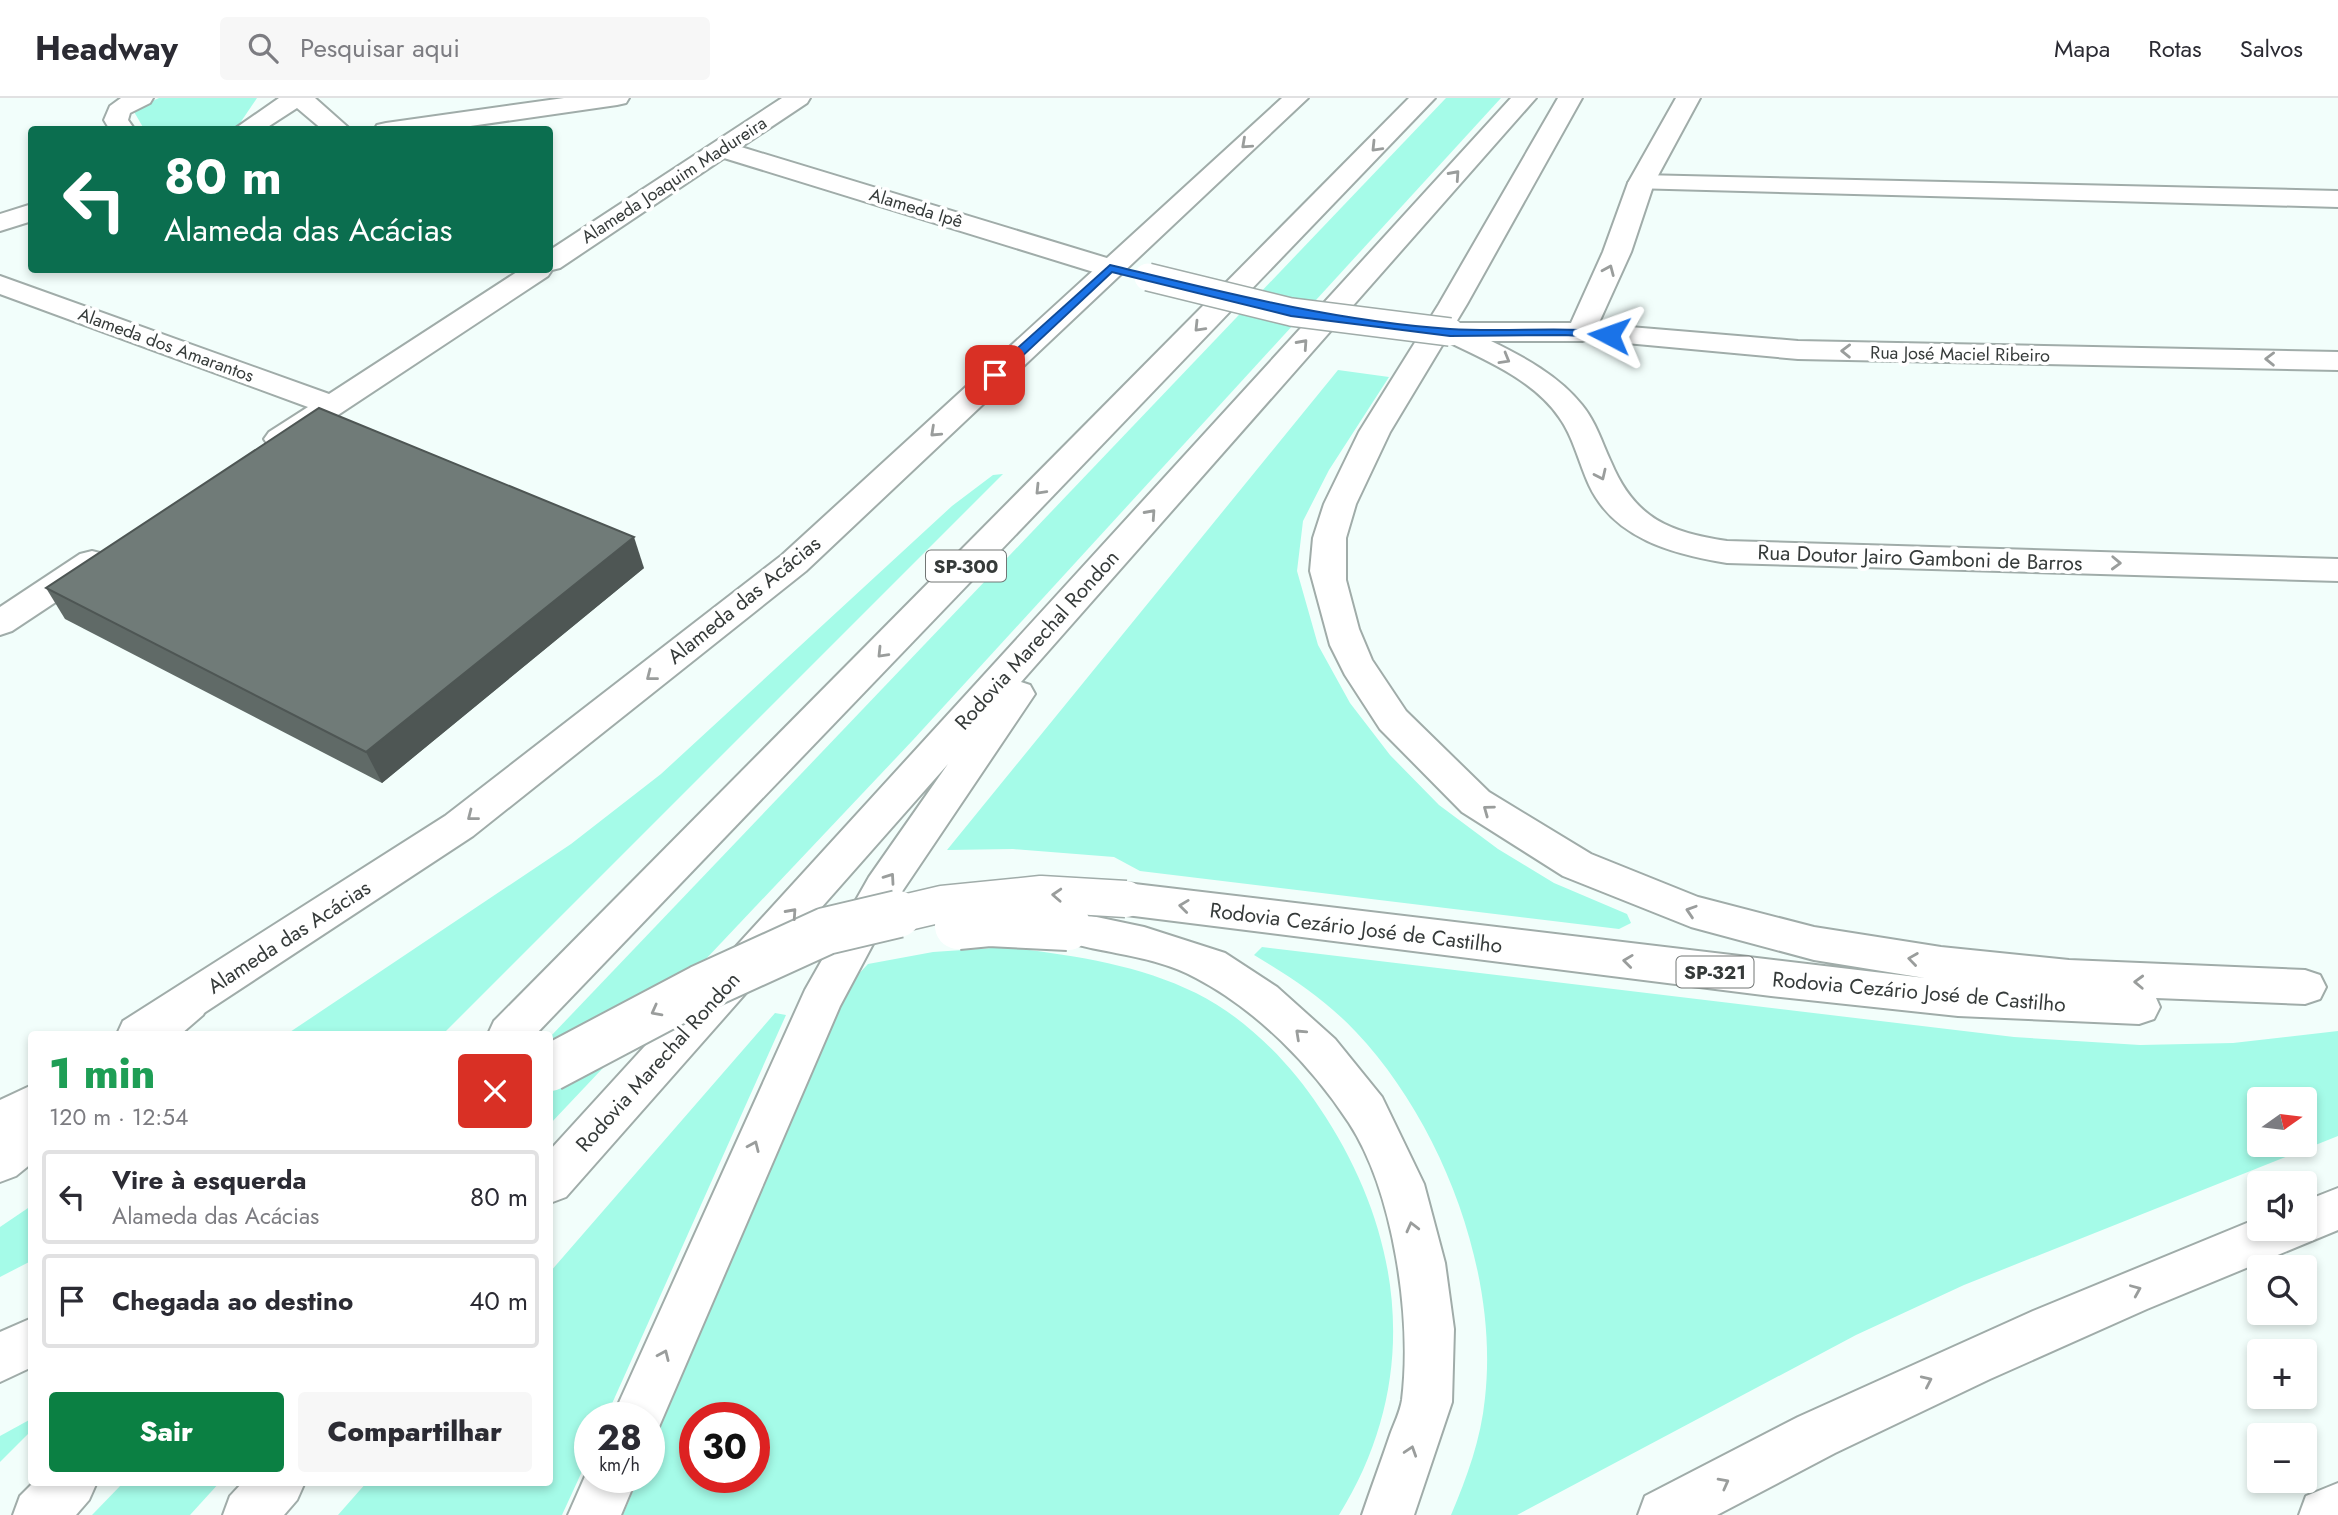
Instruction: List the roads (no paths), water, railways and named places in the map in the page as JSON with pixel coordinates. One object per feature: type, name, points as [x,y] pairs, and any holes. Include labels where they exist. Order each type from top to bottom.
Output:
[{"type":"main road","points":[[120,126],[116,120],[116,113],[141,98]]},
{"type":"main road","points":[[252,126],[298,98],[334,126]]},
{"type":"main road","points":[[415,126],[617,98]]},
{"type":"main road","name":"Alameda Joaquim Madureira","points":[[553,260],[798,98]]},
{"type":"main road","name":"Alameda das Acácias","points":[[143,1031],[459,826],[794,563],[1296,98]]},
{"type":"main road","name":"SP-300","points":[[512,1031],[1423,98]]},
{"type":"main road","name":"Rodovia Marechal Rondon","points":[[553,1179],[1524,98]]},
{"type":"main road","points":[[1570,98],[1454,302],[1361,457],[1335,513],[1327,568],[1340,629],[1367,687],[1415,749],[1486,810],[1570,863],[1688,911],[1791,939],[1906,959],[2021,973],[2132,982],[2322,984]]},
{"type":"main road","points":[[1574,332],[1617,252],[1641,183],[1688,98]]},
{"type":"main road","name":"Alameda Ipê","points":[[721,149],[1110,268],[1291,312],[1450,332]]},
{"type":"main road","points":[[1641,183],[2338,199]]},
{"type":"main road","points":[[0,223],[28,213]]},
{"type":"main road","points":[[251,458],[533,273]]},
{"type":"main road","name":"Alameda dos Amarantos","points":[[0,284],[331,405]]},
{"type":"main road","name":"Rua José Maciel Ribeiro","points":[[1450,332],[1574,332],[1798,351],[2338,361]]},
{"type":"main road","name":"Rua Doutor Jairo Gamboni de Barros","points":[[1450,332],[1518,367],[1563,404],[1610,495],[1632,518],[1666,537],[1706,549],[1727,552],[2338,570]]},
{"type":"main road","points":[[0,623],[114,548]]},
{"type":"main road","points":[[643,1402],[820,1002],[883,888],[1106,564]]},
{"type":"main road","name":"Rodovia Cezário José de Castilho","points":[[778,953],[826,931],[942,904],[1041,894],[1126,899],[1771,979],[1958,999],[2154,1008],[2322,984]]},
{"type":"main road","points":[[553,1066],[701,988],[778,953],[908,930],[989,923],[1068,927],[1144,943],[1210,965],[1262,999],[1310,1043],[1366,1111],[1401,1184],[1421,1263],[1429,1329],[1427,1402],[1388,1515]]},
{"type":"main road","points":[[154,1031],[188,1003]]},
{"type":"main road","points":[[0,1124],[28,1106]]},
{"type":"main road","points":[[0,1162],[28,1138]]},
{"type":"main road","points":[[2317,1217],[2338,1209]]},
{"type":"main road","points":[[1664,1515],[1837,1423],[1997,1349],[2258,1241]]},
{"type":"main road","points":[[0,1358],[28,1343]]},
{"type":"main road","points":[[39,1515],[67,1486]]},
{"type":"main road","points":[[249,1515],[275,1486]]},
{"type":"main road","points":[[594,1515],[604,1493]]},
{"type":"main road","points":[[2325,1515],[2338,1509]]}]
